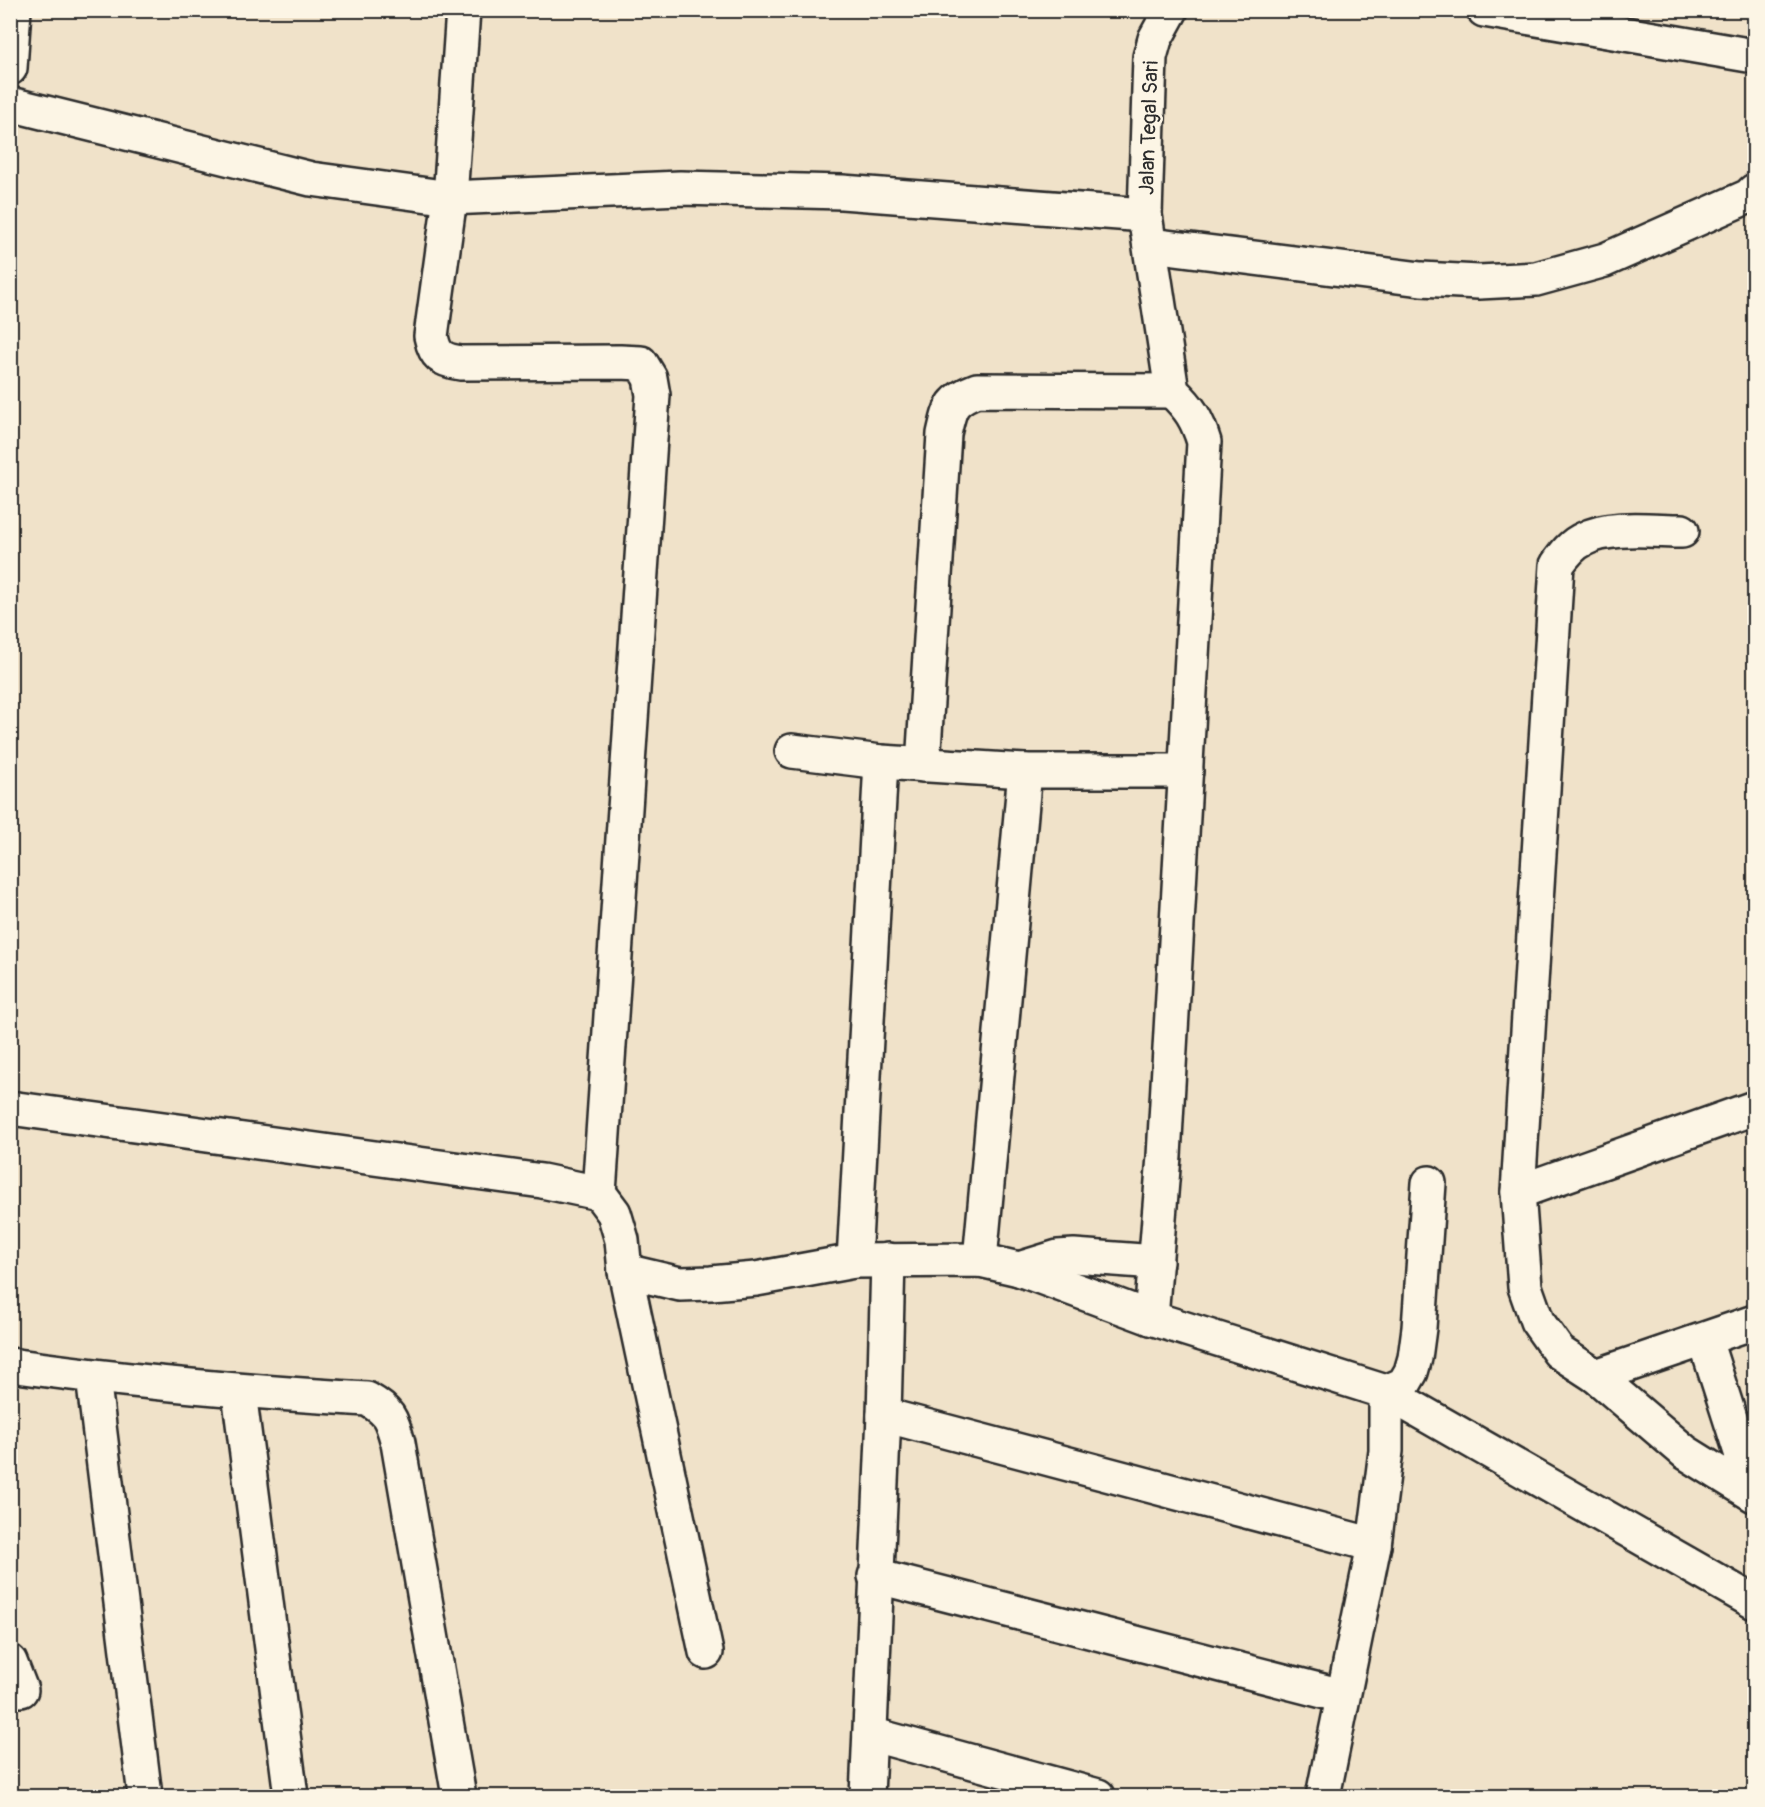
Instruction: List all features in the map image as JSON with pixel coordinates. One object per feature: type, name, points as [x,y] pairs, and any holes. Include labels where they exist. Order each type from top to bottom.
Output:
[{"type":"street","points":[[10,68],[14,10]]},
{"type":"street","points":[[463,10],[450,198],[431,336],[434,349],[443,360],[460,363],[641,363],[650,378],[653,395],[599,1193],[614,1213],[622,1240],[626,1271],[706,1652]]},
{"type":"street","name":"Jalan Tegal Sari","points":[[1171,10],[1155,39],[1150,57],[1148,230],[1173,391]]},
{"type":"street","points":[[1484,10],[1755,56]]},
{"type":"street","points":[[10,104],[311,179],[450,198],[680,188],[842,192],[1148,230],[1421,279],[1479,282],[1536,279],[1605,260],[1749,196],[1755,191]]},
{"type":"street","points":[[923,765],[944,434],[951,406],[961,396],[977,390],[1173,391],[1188,406],[1198,421],[1204,442],[1164,1156],[1151,1318]]},
{"type":"street","points":[[1682,531],[1608,531],[1584,538],[1565,553],[1557,565],[1518,1192],[1526,1287],[1537,1321],[1559,1352],[1596,1376],[1685,1452],[1755,1494]]},
{"type":"street","points":[[792,751],[881,762],[1025,771],[1185,771]]},
{"type":"street","points":[[854,1261],[881,762]]},
{"type":"street","points":[[980,1260],[1025,771]]},
{"type":"street","points":[[10,1108],[542,1181],[599,1193]]},
{"type":"street","points":[[1518,1192],[1755,1108]]},
{"type":"street","points":[[1386,1392],[1404,1384],[1415,1359],[1429,1183]]},
{"type":"street","points":[[1019,1269],[1058,1257],[1074,1256],[1156,1262]]},
{"type":"street","points":[[867,1797],[875,1576],[884,1415],[888,1260]]},
{"type":"street","points":[[626,1271],[680,1284],[756,1279],[854,1261],[980,1260],[1019,1269],[1151,1318],[1386,1392],[1755,1602]]},
{"type":"street","points":[[1596,1376],[1755,1323]]},
{"type":"street","points":[[1705,1340],[1755,1494]]},
{"type":"street","points":[[10,1365],[93,1377],[239,1392],[367,1399],[383,1408],[392,1419],[400,1455],[459,1797]]},
{"type":"street","points":[[93,1377],[145,1797]]},
{"type":"street","points":[[239,1392],[291,1797]]},
{"type":"street","points":[[1323,1797],[1374,1545],[1386,1451],[1386,1392]]},
{"type":"street","points":[[884,1415],[1374,1545]]},
{"type":"street","points":[[875,1576],[1342,1696]]},
{"type":"street","points":[[870,1734],[1098,1797]]}]
